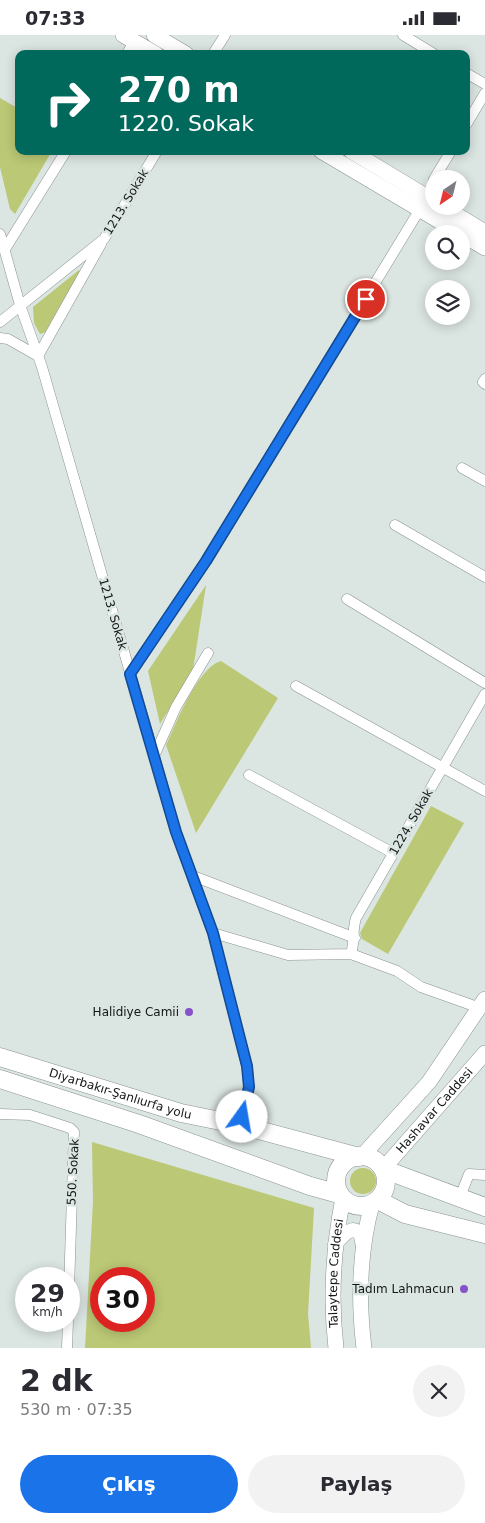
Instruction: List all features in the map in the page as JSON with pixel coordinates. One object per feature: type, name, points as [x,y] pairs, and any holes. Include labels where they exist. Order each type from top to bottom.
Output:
[{"type":"highway","name":"Diyarbakır-Şanlıurfa yolu","points":[[0,1057],[181,1113],[240,1125],[360,1157]]},
{"type":"highway","name":"Diyarbakır-Şanlıurfa yolu","points":[[0,1079],[139,1124],[341,1196]]},
{"type":"highway","points":[[485,1207],[383,1169],[374,1160],[360,1157],[351,1159],[339,1170],[336,1178],[341,1196],[356,1206],[375,1202],[405,1214],[485,1235]]},
{"type":"highway","points":[[375,1202],[386,1186],[383,1169]]},
{"type":"main road","points":[[154,35],[179,50]]},
{"type":"main road","points":[[128,43],[146,50]]},
{"type":"main road","points":[[329,155],[425,202]]},
{"type":"main road","points":[[357,155],[425,201]]},
{"type":"main road","points":[[443,215],[485,248]]},
{"type":"main road","points":[[457,215],[485,231]]},
{"type":"main road","points":[[360,1157],[428,1082],[482,1004]]},
{"type":"main road","name":"Hashavar Caddesi","points":[[383,1169],[485,1053]]},
{"type":"main road","name":"Talaytepe Caddesi","points":[[336,1348],[332,1286],[341,1196]]},
{"type":"main road","points":[[364,1348],[360,1299],[363,1246],[375,1202]]},
{"type":"street","points":[[216,50],[225,35]]},
{"type":"street","points":[[403,35],[427,50]]},
{"type":"street","points":[[470,75],[485,84]]},
{"type":"street","points":[[470,118],[485,93]]},
{"type":"street","points":[[5,249],[64,155]]},
{"type":"street","name":"1213. Sokak","points":[[0,322],[104,239],[155,155]]},
{"type":"street","points":[[439,170],[448,155]]},
{"type":"street","points":[[130,674],[206,561],[425,204]]},
{"type":"street","points":[[0,234],[20,305]]},
{"type":"street","points":[[0,338],[8,339],[38,356],[104,239]]},
{"type":"street","name":"1213. Sokak","points":[[20,305],[38,356],[155,754],[176,832],[213,933],[247,1066],[249,1087],[240,1125]]},
{"type":"street","points":[[485,379],[483,382],[485,384]]},
{"type":"street","points":[[462,468],[485,481]]},
{"type":"street","points":[[395,525],[485,577]]},
{"type":"street","points":[[347,599],[485,683]]},
{"type":"street","points":[[155,754],[176,707],[208,653]]},
{"type":"street","points":[[296,686],[485,791]]},
{"type":"street","name":"1224. Sokak","points":[[351,954],[356,938],[353,926],[356,918],[485,694]]},
{"type":"street","points":[[249,775],[393,853]]},
{"type":"street","points":[[193,876],[356,938]]},
{"type":"street","points":[[213,933],[288,955],[351,954],[396,971],[421,987],[482,1004]]},
{"type":"street","name":"550. Sokak","points":[[0,1114],[30,1115],[70,1128],[74,1132],[70,1267]]},
{"type":"street","points":[[460,1197],[469,1174],[485,1175]]},
{"type":"street","points":[[336,1244],[346,1232],[353,1230],[360,1233],[363,1246]]},
{"type":"street","points":[[67,1348],[68,1332]]},
{"type":"green space","points":[[0,98],[15,107],[15,155],[50,155],[15,214],[10,209],[0,167]]},
{"type":"green space","points":[[79,270],[80,273],[46,332],[40,334],[34,323],[33,307]]},
{"type":"green space","points":[[206,585],[193,670],[160,724],[148,671]]},
{"type":"green space","points":[[221,661],[278,698],[196,833],[166,745],[181,711],[196,685],[212,666]]},
{"type":"green space","points":[[431,806],[464,823],[388,954],[362,939],[360,933]]},
{"type":"green space","points":[[92,1142],[314,1208],[308,1314],[311,1348],[85,1348],[93,1202]]},
{"type":"green space","points":[[363,1168],[372,1172],[376,1181],[372,1190],[363,1194],[354,1190],[350,1181],[354,1172]]},
{"type":"place","name":"Halidiye Camii","points":[[189,1012]]},
{"type":"place","name":"Tadım Lahmacun","points":[[464,1289]]},
{"type":"route","points":[[242,1117],[249,1087],[247,1066],[213,933],[176,832],[155,754],[130,674],[206,561],[366,299]]}]
